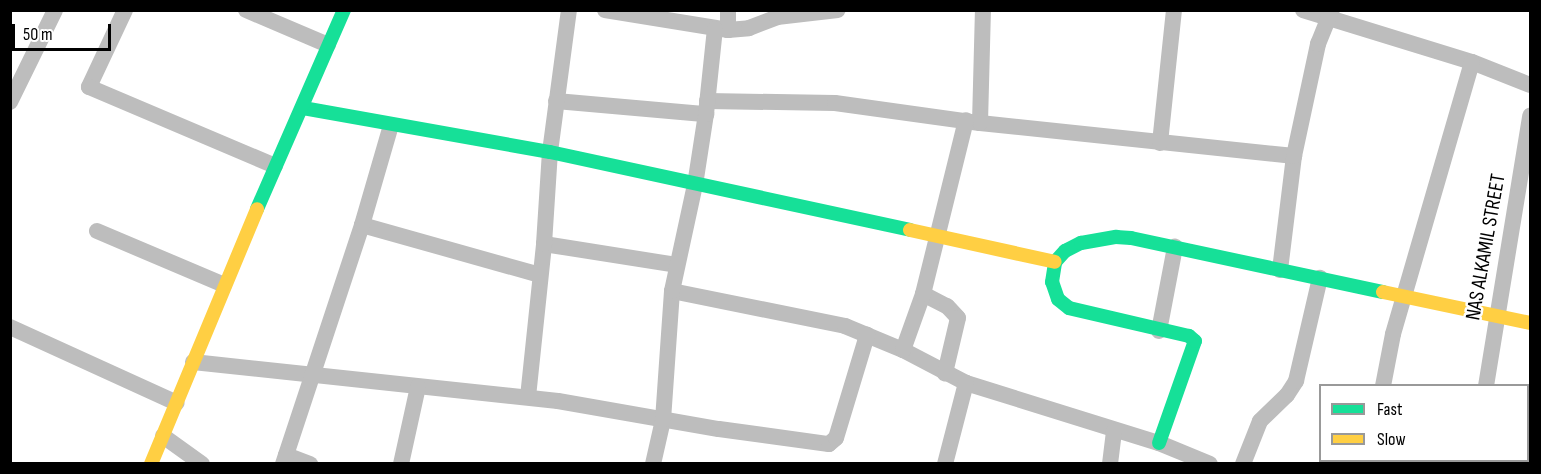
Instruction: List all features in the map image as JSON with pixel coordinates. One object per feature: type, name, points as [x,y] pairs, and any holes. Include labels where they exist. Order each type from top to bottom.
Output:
[{"type":"street","points":[[10,102],[55,10]]},
{"type":"street","points":[[125,10],[89,87],[275,166]]},
{"type":"street","points":[[246,10],[328,45]]},
{"type":"street","points":[[151,464],[224,285],[344,10]]},
{"type":"street","points":[[528,397],[544,244],[550,152],[569,10]]},
{"type":"street","points":[[605,10],[721,29],[749,28],[777,17],[838,10]]},
{"type":"street","points":[[653,464],[663,420],[672,291],[676,265],[695,185],[721,29],[728,10]]},
{"type":"street","points":[[903,350],[923,294],[937,238],[973,122],[983,10]]},
{"type":"street","points":[[1160,143],[1173,10]]},
{"type":"street","points":[[1303,10],[1331,14],[1472,62],[1530,85]]},
{"type":"street","points":[[1280,270],[1294,156],[1318,44],[1331,14]]},
{"type":"street","points":[[1383,384],[1393,334],[1472,62]]},
{"type":"street","points":[[556,101],[707,107],[835,103],[973,122],[1294,156]]},
{"type":"street","points":[[303,108],[550,152],[1055,262]]},
{"type":"street","name":"NAS ALKAMIL STREET","points":[[1486,384],[1530,116]]},
{"type":"street","points":[[310,464],[284,459],[362,225],[391,125]]},
{"type":"street","points":[[362,225],[540,275]]},
{"type":"street","points":[[97,231],[224,285]]},
{"type":"street","points":[[1159,443],[1195,341],[1189,336],[1159,331],[1069,308],[1058,299],[1052,282],[1055,262],[1065,251],[1081,243],[1099,239],[1131,238],[1530,323]]},
{"type":"street","points":[[544,244],[676,265]]},
{"type":"street","points":[[1159,331],[1175,247]]},
{"type":"street","points":[[1243,464],[1260,421],[1287,395],[1296,381],[1320,278]]},
{"type":"street","points":[[672,291],[817,319],[867,335],[903,350],[966,384],[1159,443],[1210,464]]},
{"type":"street","points":[[923,294],[947,306],[958,318],[945,373]]},
{"type":"street","points":[[10,327],[177,403]]},
{"type":"street","points":[[193,362],[528,397],[663,420],[833,443],[867,335]]},
{"type":"street","points":[[945,464],[966,384]]},
{"type":"street","points":[[401,464],[418,387]]},
{"type":"street","points":[[1110,464],[1114,431]]},
{"type":"street","points":[[163,436],[202,464]]},
{"type":"traffic: fast","points":[[257,209],[344,10]]},
{"type":"traffic: fast","points":[[303,108],[550,152],[910,230]]},
{"type":"traffic: fast","points":[[1159,443],[1195,341],[1189,336],[1069,308],[1058,299],[1052,282],[1055,262],[1065,251],[1081,243],[1116,237],[1131,238],[1383,292]]},
{"type":"traffic: slow","points":[[151,464],[257,209]]},
{"type":"traffic: slow","points":[[910,230],[1055,262]]},
{"type":"traffic: slow","points":[[1383,292],[1530,323]]}]
